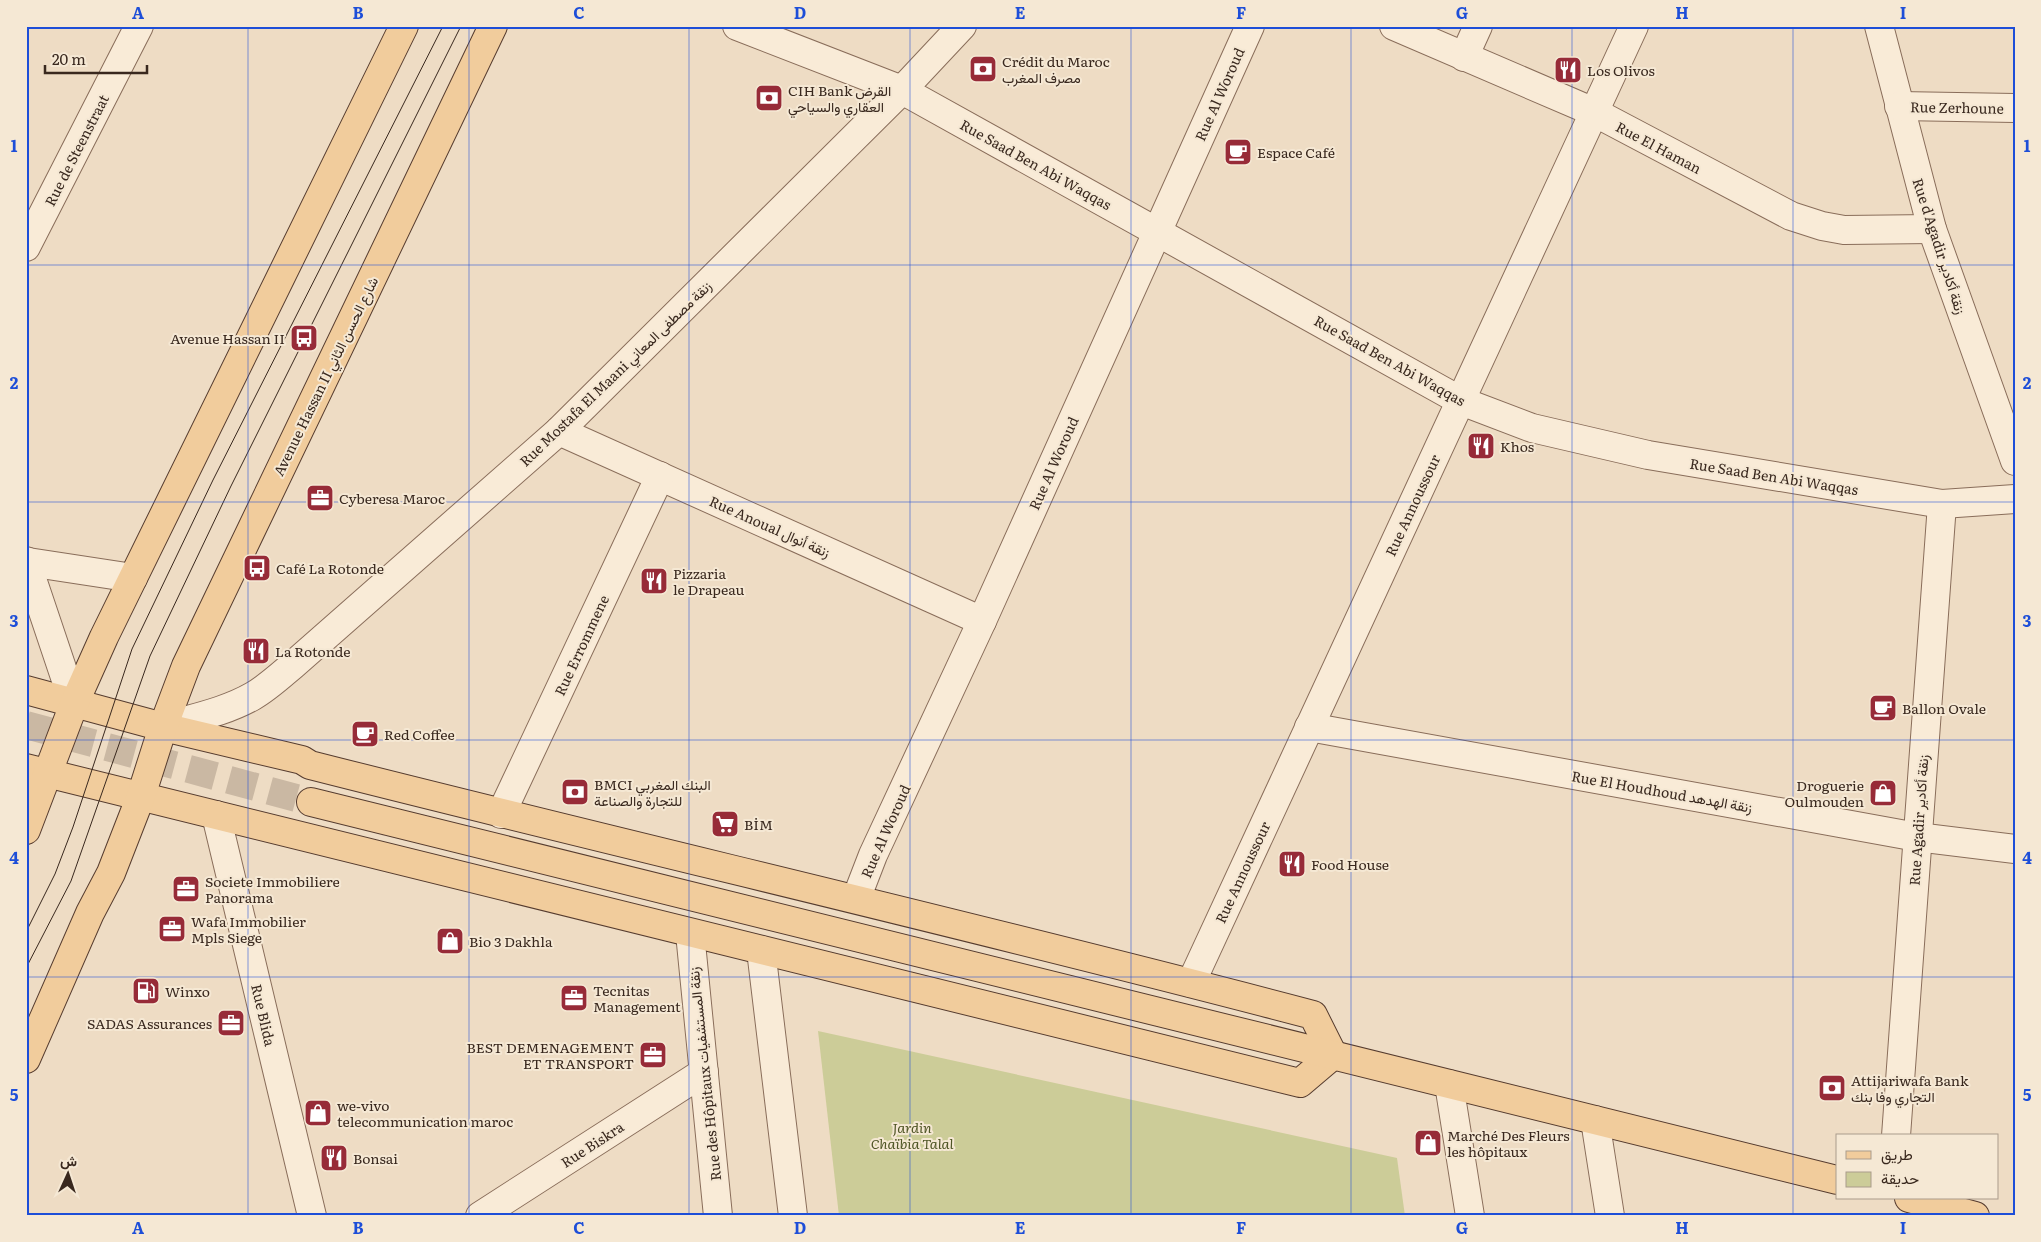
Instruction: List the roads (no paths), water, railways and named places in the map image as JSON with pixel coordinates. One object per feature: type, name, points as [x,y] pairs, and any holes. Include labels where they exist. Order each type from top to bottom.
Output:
[{"type":"main road","points":[[26,830],[37,771],[74,704],[133,578],[404,26]]},
{"type":"main road","name":"Avenue Hassan II شارع الحسن الثاني","points":[[26,1058],[90,913],[111,872],[141,796],[163,727],[186,666],[493,26]]},
{"type":"main road","points":[[26,690],[163,727],[302,760],[310,765],[501,814],[856,899],[1313,1015],[1333,1055]]},
{"type":"main road","points":[[37,771],[1300,1083],[1333,1055]]},
{"type":"main road","points":[[311,802],[1836,1180]]},
{"type":"main road","points":[[1916,1200],[1975,1216]]},
{"type":"street","name":"Rue de Steenstraat","points":[[26,247],[139,26]]},
{"type":"street","name":"Rue Saad Ben Abi Waqqas","points":[[737,26],[902,90],[1461,400],[1532,428],[1648,455],[1942,504],[2015,499]]},
{"type":"street","name":"Rue Mostafa El Maani زنقة مصطفى المعاني","points":[[163,727],[232,706],[253,696],[274,682],[559,431],[902,90],[962,26]]},
{"type":"street","name":"Rue Al Woroud","points":[[856,899],[873,855],[982,621],[1250,26]]},
{"type":"street","name":"Rue El Haman","points":[[1394,26],[1594,112],[1791,216],[1822,226],[1844,230],[1932,229]]},
{"type":"street","points":[[1464,57],[1478,26]]},
{"type":"street","name":"Rue Annoussour","points":[[1191,983],[1634,26]]},
{"type":"street","name":"Rue d'Agadir زنقة أكادير","points":[[1879,26],[1932,229],[2015,461]]},
{"type":"street","name":"Rue Zerhoune","points":[[1899,106],[2015,108]]},
{"type":"street","name":"Rue Anoual زنقة أنوال","points":[[559,431],[982,621]]},
{"type":"street","name":"Rue Errommene","points":[[501,814],[660,476]]},
{"type":"street","name":"Rue Agadir زنقة أكادير","points":[[1896,1134],[1942,504]]},
{"type":"street","points":[[74,704],[27,561],[133,578]]},
{"type":"street","name":"Rue El Houdhoud زنقة الهدهد","points":[[1309,727],[1917,838],[2015,849]]},
{"type":"street","name":"Rue Blida","points":[[216,815],[312,1216]]},
{"type":"street","name":"Rue des Hôpitaux زنقة المستشفيات","points":[[690,933],[718,1216]]},
{"type":"street","points":[[761,950],[793,1216]]},
{"type":"street","name":"Rue Biskra","points":[[480,1216],[704,1072]]},
{"type":"street","points":[[1449,1084],[1470,1216]]},
{"type":"street","points":[[1595,1120],[1610,1216]]},
{"type":"tunnel","points":[[26,725],[311,802]]},
{"type":"tram line","points":[[26,932],[55,874],[73,827],[132,649],[213,480],[443,26]]},
{"type":"tram line","points":[[26,968],[71,881],[150,656],[231,486],[461,26]]},
{"type":"place","name":"Crédit du Maroc مصرف المغرب","points":[[983,69]]},
{"type":"place","name":"Los Olivos","points":[[1568,70]]},
{"type":"place","name":"CIH Bank القرض العقاري والسياحي","points":[[769,98]]},
{"type":"place","name":"Espace Café","points":[[1238,152]]},
{"type":"place","name":"Avenue Hassan II","points":[[304,338]]},
{"type":"place","name":"Khos","points":[[1481,446]]},
{"type":"place","name":"Cyberesa Maroc","points":[[320,498]]},
{"type":"place","name":"Café La Rotonde","points":[[257,568]]},
{"type":"place","name":"Pizzaria le Drapeau","points":[[654,581]]},
{"type":"place","name":"La Rotonde","points":[[256,651]]},
{"type":"place","name":"Ballon Ovale","points":[[1883,708]]},
{"type":"place","name":"Red Coffee","points":[[365,734]]},
{"type":"place","name":"BMCI البنك المغربي للتجارة والصناعة","points":[[575,792]]},
{"type":"place","name":"Droguerie Oulmouden","points":[[1883,793]]},
{"type":"place","name":"BİM","points":[[725,824]]},
{"type":"place","name":"Food House","points":[[1292,864]]},
{"type":"place","name":"Societe Immobiliere Panorama","points":[[186,889]]},
{"type":"place","name":"Wafa Immobilier Mpls Siege","points":[[172,929]]},
{"type":"place","name":"Bio 3 Dakhla","points":[[450,941]]},
{"type":"place","name":"Winxo","points":[[146,991]]},
{"type":"place","name":"Tecnitas Management","points":[[574,998]]},
{"type":"place","name":"SADAS Assurances","points":[[231,1023]]},
{"type":"place","name":"BEST DEMENAGEMENT ET TRANSPORT","points":[[653,1055]]},
{"type":"place","name":"Attijariwafa Bank التجاري وفا بنك","points":[[1832,1088]]},
{"type":"place","name":"we-vivo telecommunication maroc","points":[[318,1113]]},
{"type":"place","name":"Marché Des Fleurs les hôpitaux","points":[[1428,1143]]},
{"type":"place","name":"Bonsai","points":[[334,1158]]},
{"type":"park label","name":"Jardin Chaïbia Talal","points":[[912,1136]]}]
